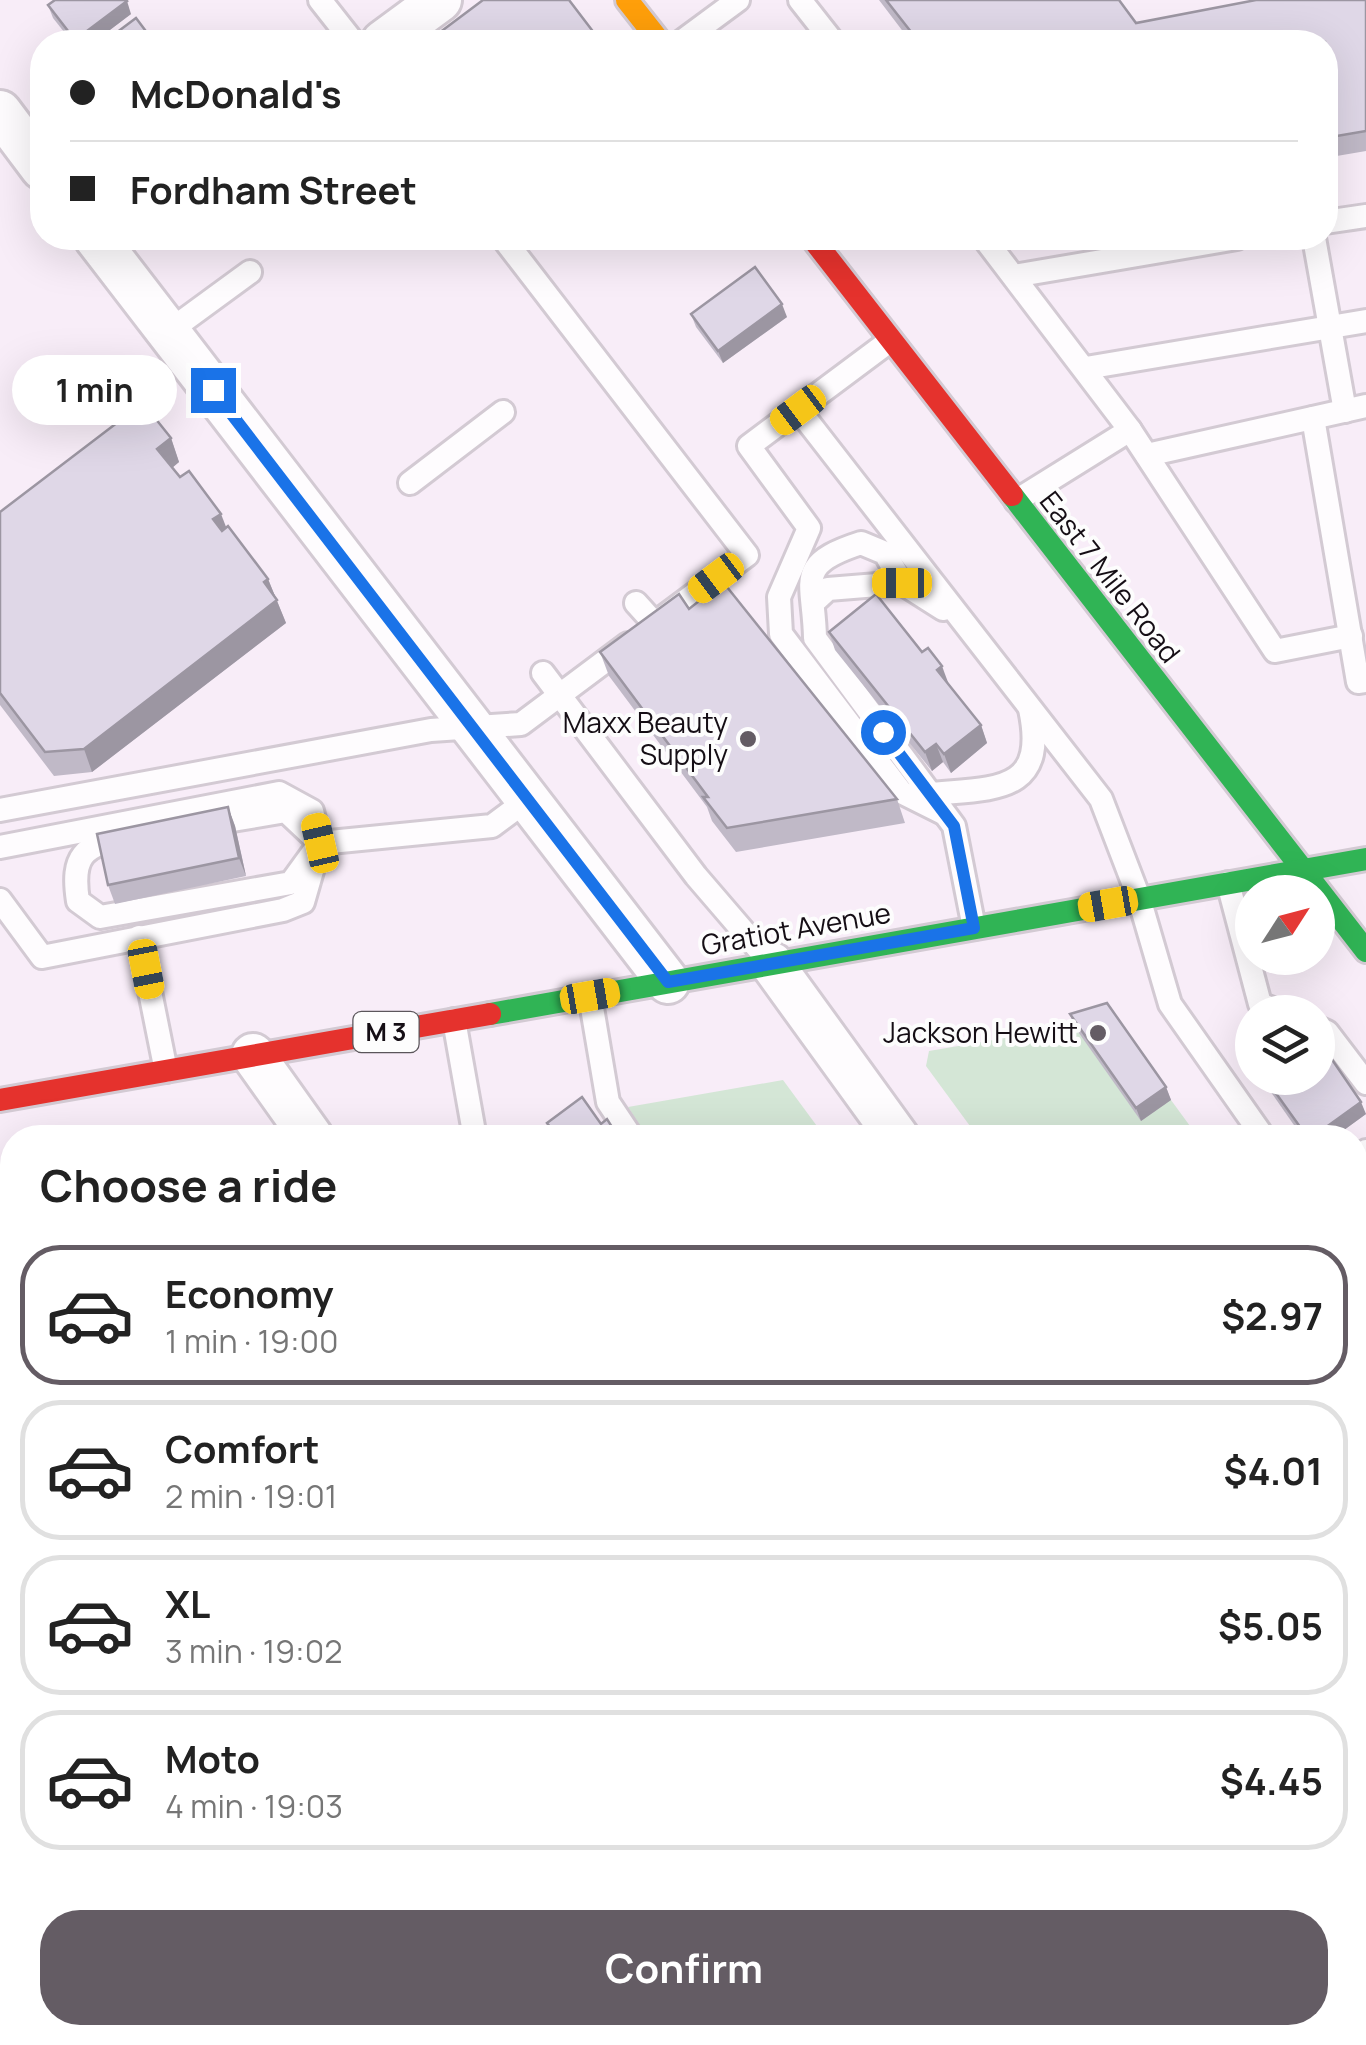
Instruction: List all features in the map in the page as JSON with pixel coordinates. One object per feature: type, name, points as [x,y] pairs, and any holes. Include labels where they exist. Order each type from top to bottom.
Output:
[{"type":"main road","points":[[627,0],[651,30]]},
{"type":"main road","name":"East 7 Mile Road","points":[[821,250],[1013,503],[1366,951]]},
{"type":"main road","name":"Gratiot Avenue","points":[[6,1090],[166,1071],[1366,859]]},
{"type":"street","points":[[400,30],[440,0]]},
{"type":"street","points":[[0,112],[30,152]]},
{"type":"street","points":[[115,250],[168,332],[668,982]]},
{"type":"street","points":[[772,964],[889,1125]]},
{"type":"street","points":[[253,1055],[303,1125]]},
{"type":"lane","points":[[320,0],[344,30]]},
{"type":"lane","points":[[697,30],[738,0]]},
{"type":"lane","points":[[800,0],[824,30]]},
{"type":"lane","points":[[1338,220],[1366,216]]},
{"type":"lane","points":[[0,810],[431,730],[522,724],[747,555],[513,250]]},
{"type":"lane","points":[[993,250],[1130,430],[1275,652],[1351,636]]},
{"type":"lane","points":[[1014,276],[1167,250]]},
{"type":"lane","points":[[1147,455],[1356,409],[1331,327],[1316,250]]},
{"type":"lane","points":[[168,332],[250,272]]},
{"type":"lane","points":[[1086,368],[1366,322]]},
{"type":"lane","points":[[891,340],[749,446],[809,528],[779,597],[780,634],[901,792],[936,803],[1016,781],[1032,764],[1035,734],[1030,708]]},
{"type":"lane","points":[[798,410],[1101,799],[1139,898],[1170,1004],[1255,1125]]},
{"type":"lane","points":[[410,483],[502,412]]},
{"type":"lane","points":[[1313,418],[1358,682],[1366,681]]},
{"type":"lane","points":[[1013,503],[1130,430]]},
{"type":"lane","points":[[960,620],[902,583],[885,553],[861,543],[822,557],[811,570],[808,585],[815,601],[815,638],[954,826],[974,928]]},
{"type":"lane","points":[[815,601],[828,589],[902,583]]},
{"type":"lane","points":[[636,603],[655,624]]},
{"type":"lane","points":[[543,673],[696,876],[772,964]]},
{"type":"lane","points":[[0,846],[279,794],[312,811],[320,843],[303,902],[283,910],[42,957],[0,900]]},
{"type":"lane","points":[[320,843],[286,811],[97,842],[85,851],[74,876],[78,901],[100,917],[291,882],[320,843],[492,826],[528,800]]},
{"type":"lane","points":[[1228,883],[1258,995]]},
{"type":"lane","points":[[139,937],[166,1071]]},
{"type":"lane","points":[[590,996],[608,1102],[623,1125]]},
{"type":"lane","points":[[454,1020],[473,1125]]},
{"type":"lane","points":[[1335,1042],[1366,1083]]},
{"type":"green space","points":[[1074,1026],[1171,1100],[1189,1125],[969,1125],[926,1066],[929,1051]]},
{"type":"green space","points":[[783,1080],[816,1125],[639,1125],[628,1107]]},
{"type":"building","points":[[55,0],[127,1],[88,30],[67,30],[48,5]]},
{"type":"building","points":[[483,0],[569,0],[592,30],[443,30]]},
{"type":"building","points":[[886,0],[1119,0],[1136,23],[1256,0],[1366,0],[1366,131],[1338,136],[1338,30],[910,30]]},
{"type":"building","points":[[136,18],[145,30],[120,30]]},
{"type":"building","points":[[755,267],[782,304],[718,351],[691,314]]},
{"type":"building","points":[[143,403],[171,438],[157,449],[180,477],[189,471],[221,514],[213,519],[222,531],[228,526],[268,579],[264,582],[277,600],[84,749],[45,752],[0,693],[0,512]]},
{"type":"building","points":[[723,582],[897,799],[727,828],[600,652],[679,594],[689,609]]},
{"type":"building","points":[[876,594],[922,652],[928,648],[942,666],[937,670],[981,725],[944,754],[936,744],[925,752],[829,632]]},
{"type":"building","points":[[228,807],[239,858],[108,885],[97,834]]},
{"type":"building","points":[[1107,1003],[1166,1087],[1136,1108],[1070,1014]]},
{"type":"building","points":[[1335,1064],[1361,1102],[1329,1125],[1299,1125],[1277,1095],[1335,1095]]},
{"type":"building","points":[[582,1097],[601,1124],[607,1119],[611,1125],[548,1125]]},
{"type":"traffic: fast","points":[[1012,495],[1366,951]]},
{"type":"traffic: fast","points":[[490,1014],[1366,859]]},
{"type":"traffic: slow","points":[[627,0],[651,30]]},
{"type":"traffic: jam","points":[[821,250],[1012,495]]},
{"type":"traffic: jam","points":[[0,1100],[490,1014]]},
{"type":"place","name":"Maxx Beauty Supply","points":[[748,739]]},
{"type":"place","name":"Jackson Hewitt","points":[[1098,1033]]},
{"type":"route","points":[[213,390],[668,982],[974,928],[954,826],[883,732]]}]
